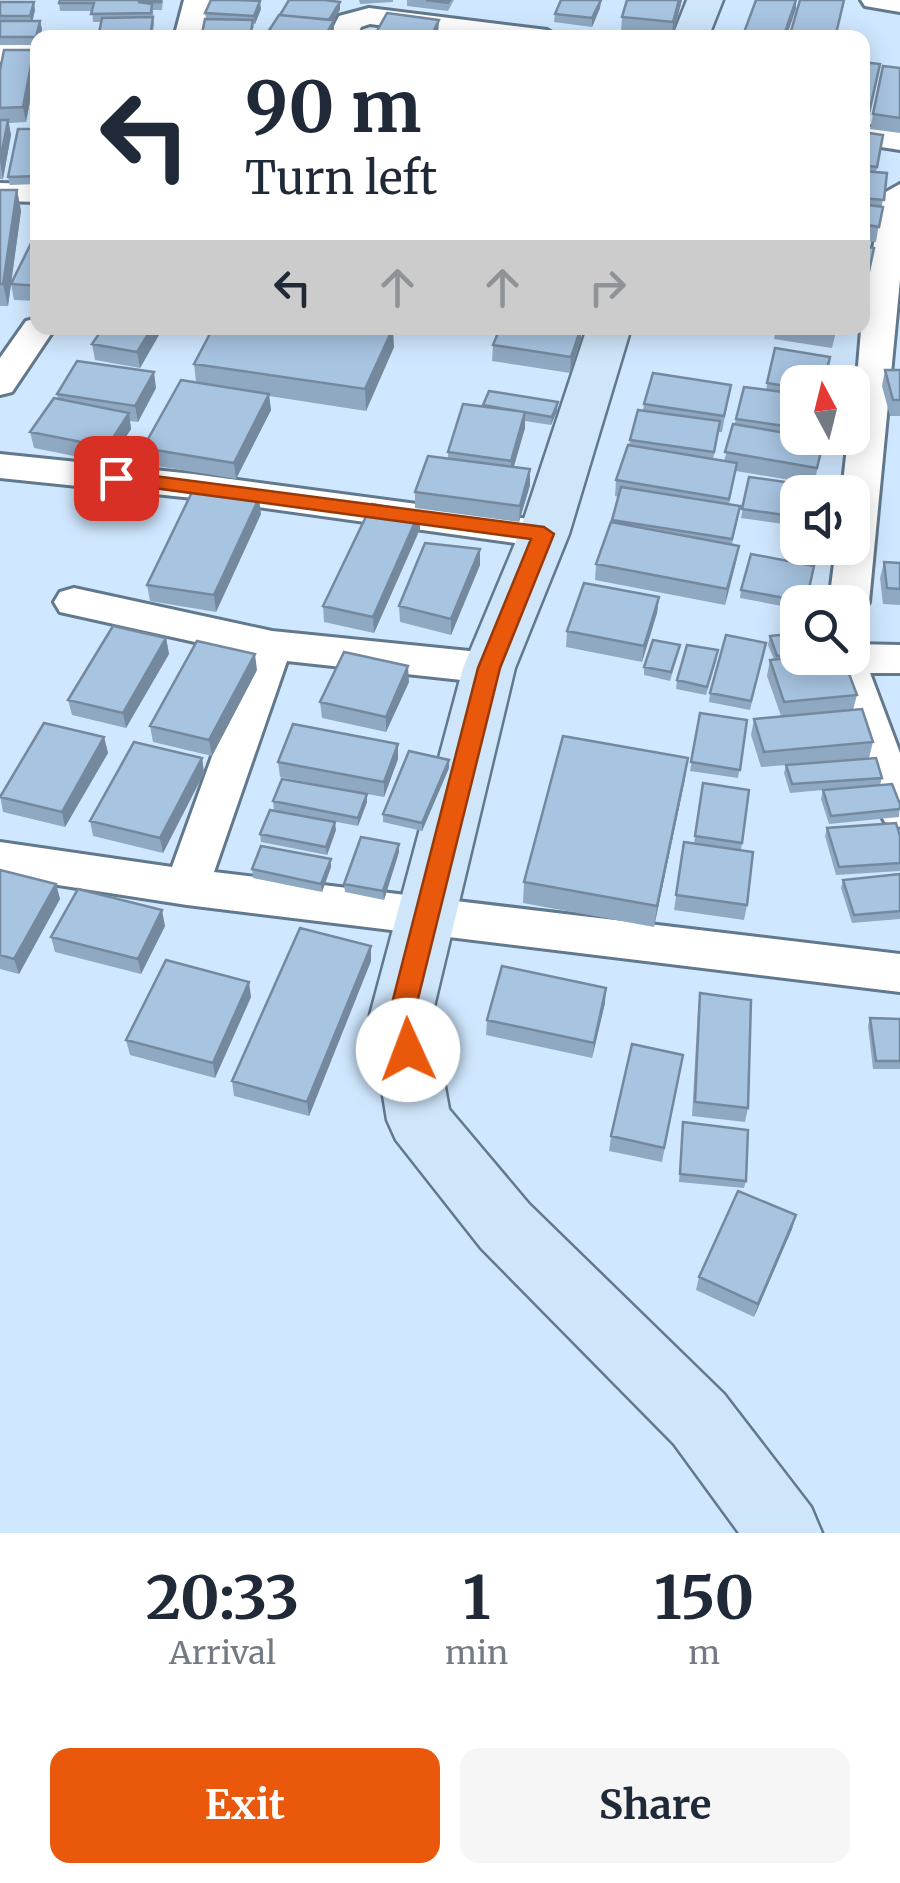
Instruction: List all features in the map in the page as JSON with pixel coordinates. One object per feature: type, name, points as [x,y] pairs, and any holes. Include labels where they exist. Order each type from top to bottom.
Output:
[{"type":"street","points":[[190,30],[198,0]]},
{"type":"street","points":[[693,30],[705,0]]},
{"type":"street","points":[[875,0],[900,4]]},
{"type":"street","points":[[346,30],[350,22],[369,16],[482,30]]},
{"type":"street","points":[[0,53],[30,53]]},
{"type":"street","points":[[870,137],[900,141]]},
{"type":"street","points":[[0,192],[30,193]]},
{"type":"street","points":[[851,585],[881,294],[900,193]]},
{"type":"street","points":[[0,326],[30,325]]},
{"type":"street","points":[[0,384],[32,335]]},
{"type":"street","points":[[607,335],[544,534],[489,668],[430,916],[402,1015],[420,1120],[505,1226],[699,1419],[785,1533]]},
{"type":"street","points":[[0,466],[192,486],[544,534]]},
{"type":"street","points":[[74,602],[272,645],[489,668]]},
{"type":"street","points":[[187,887],[272,645]]},
{"type":"street","points":[[870,658],[900,659]]},
{"type":"street","points":[[850,675],[900,810]]},
{"type":"street","points":[[0,859],[187,887],[900,973]]},
{"type":"building","points":[[60,0],[161,2],[138,2],[152,4],[151,13],[91,14],[94,3],[59,3]]},
{"type":"building","points":[[211,0],[260,1],[254,16],[205,13]]},
{"type":"building","points":[[289,0],[340,2],[329,20],[280,15]]},
{"type":"building","points":[[561,0],[601,0],[592,18],[555,14]]},
{"type":"building","points":[[627,0],[679,0],[673,22],[622,17]]},
{"type":"building","points":[[756,0],[796,0],[786,30],[745,30]]},
{"type":"building","points":[[800,0],[844,0],[837,30],[791,30]]},
{"type":"building","points":[[0,2],[34,2],[30,16],[0,16]]},
{"type":"building","points":[[387,13],[439,20],[434,30],[377,30]]},
{"type":"building","points":[[279,15],[334,20],[328,30],[269,30]]},
{"type":"building","points":[[153,17],[151,30],[100,30],[102,18]]},
{"type":"building","points":[[205,19],[253,20],[251,30],[203,30]]},
{"type":"building","points":[[0,21],[40,21],[38,30],[30,30],[30,37],[0,37]]},
{"type":"building","points":[[4,50],[30,50],[23,107],[0,108]]},
{"type":"building","points":[[870,63],[880,64],[870,109]]},
{"type":"building","points":[[883,66],[900,68],[900,118],[873,114]]},
{"type":"building","points":[[0,120],[8,120],[0,161]]},
{"type":"building","points":[[18,129],[30,129],[30,176],[8,177]]},
{"type":"building","points":[[870,133],[883,135],[877,167],[870,166]]},
{"type":"building","points":[[870,172],[887,173],[884,200],[870,199]]},
{"type":"building","points":[[0,190],[17,190],[3,284],[0,284]]},
{"type":"building","points":[[870,205],[883,207],[879,227],[870,225]]},
{"type":"building","points":[[30,245],[30,285],[11,284]]},
{"type":"building","points":[[98,335],[148,335],[137,352],[92,344]]},
{"type":"building","points":[[209,335],[390,335],[365,389],[194,364]]},
{"type":"building","points":[[497,335],[579,335],[571,357],[493,345]]},
{"type":"building","points":[[775,348],[830,357],[828,365],[780,365],[780,385],[767,383]]},
{"type":"building","points":[[77,361],[154,372],[135,406],[57,394]]},
{"type":"building","points":[[885,370],[900,370],[900,400],[893,400]]},
{"type":"building","points":[[653,373],[731,385],[724,416],[644,404]]},
{"type":"building","points":[[181,380],[269,394],[234,463],[143,448]]},
{"type":"building","points":[[744,387],[780,392],[780,425],[736,419]]},
{"type":"building","points":[[489,391],[558,402],[552,417],[483,405]]},
{"type":"building","points":[[54,398],[129,413],[107,447],[30,432]]},
{"type":"building","points":[[463,404],[525,412],[511,461],[448,452]]},
{"type":"building","points":[[638,410],[720,421],[714,452],[630,440]]},
{"type":"building","points":[[733,424],[780,432],[780,455],[820,455],[817,468],[725,452]]},
{"type":"building","points":[[628,445],[737,463],[729,499],[616,480]]},
{"type":"building","points":[[428,456],[530,469],[520,506],[415,492]]},
{"type":"building","points":[[749,477],[780,481],[780,514],[742,509]]},
{"type":"building","points":[[621,487],[740,506],[732,539],[612,520]]},
{"type":"building","points":[[194,488],[259,498],[214,595],[147,585]]},
{"type":"building","points":[[372,504],[419,513],[373,617],[323,606]]},
{"type":"building","points":[[611,522],[739,546],[727,589],[596,564]]},
{"type":"building","points":[[425,543],[480,549],[451,619],[399,606]]},
{"type":"building","points":[[751,554],[780,560],[780,565],[814,566],[810,585],[780,585],[780,597],[741,590]]},
{"type":"building","points":[[884,562],[900,563],[900,589],[887,588]]},
{"type":"building","points":[[584,583],[659,597],[644,646],[567,631]]},
{"type":"building","points":[[113,626],[166,638],[123,713],[68,700]]},
{"type":"building","points":[[726,635],[766,643],[751,701],[710,693]]},
{"type":"building","points":[[780,635],[780,656],[777,656],[770,636]]},
{"type":"building","points":[[653,640],[680,645],[671,672],[644,667]]},
{"type":"building","points":[[197,641],[255,654],[209,740],[150,726]]},
{"type":"building","points":[[687,645],[718,650],[707,687],[677,680]]},
{"type":"building","points":[[344,652],[408,666],[386,717],[320,702]]},
{"type":"building","points":[[780,659],[780,675],[849,675],[857,695],[784,702],[770,660]]},
{"type":"building","points":[[862,709],[873,742],[764,752],[754,719]]},
{"type":"building","points":[[700,713],[747,720],[740,770],[691,762]]},
{"type":"building","points":[[44,723],[104,737],[62,812],[0,797]]},
{"type":"building","points":[[293,724],[398,744],[384,782],[278,762]]},
{"type":"building","points":[[563,736],[688,758],[657,906],[524,882]]},
{"type":"building","points":[[134,742],[202,758],[160,838],[90,821]]},
{"type":"building","points":[[409,751],[449,760],[422,823],[383,814]]},
{"type":"building","points":[[876,758],[882,778],[792,784],[786,765]]},
{"type":"building","points":[[282,779],[367,794],[358,818],[273,801]]},
{"type":"building","points":[[703,783],[749,790],[742,843],[695,836]]},
{"type":"building","points":[[892,784],[900,809],[831,816],[823,790]]},
{"type":"building","points":[[270,810],[335,822],[326,847],[260,834]]},
{"type":"building","points":[[896,823],[900,863],[839,867],[827,828]]},
{"type":"building","points":[[361,837],[399,844],[383,891],[344,884]]},
{"type":"building","points":[[684,842],[753,852],[747,905],[676,895]]},
{"type":"building","points":[[261,846],[331,859],[321,884],[252,869]]},
{"type":"building","points":[[0,870],[56,884],[14,959],[0,955]]},
{"type":"building","points":[[900,874],[900,911],[854,915],[843,880]]},
{"type":"building","points":[[78,889],[162,910],[138,959],[51,937]]},
{"type":"building","points":[[300,928],[371,946],[307,1102],[232,1081]]},
{"type":"building","points":[[166,960],[249,982],[213,1063],[126,1040]]},
{"type":"building","points":[[502,966],[606,988],[594,1043],[487,1020]]},
{"type":"building","points":[[700,993],[751,1000],[748,1108],[695,1102]]},
{"type":"building","points":[[870,1018],[900,1019],[900,1061],[876,1061]]},
{"type":"building","points":[[632,1044],[683,1055],[664,1148],[611,1136]]},
{"type":"building","points":[[683,1122],[748,1130],[746,1181],[680,1174]]},
{"type":"building","points":[[738,1191],[796,1215],[758,1304],[699,1277]]},
{"type":"route","points":[[116,478],[544,534],[489,668],[430,916],[402,1015],[408,1050]]}]
